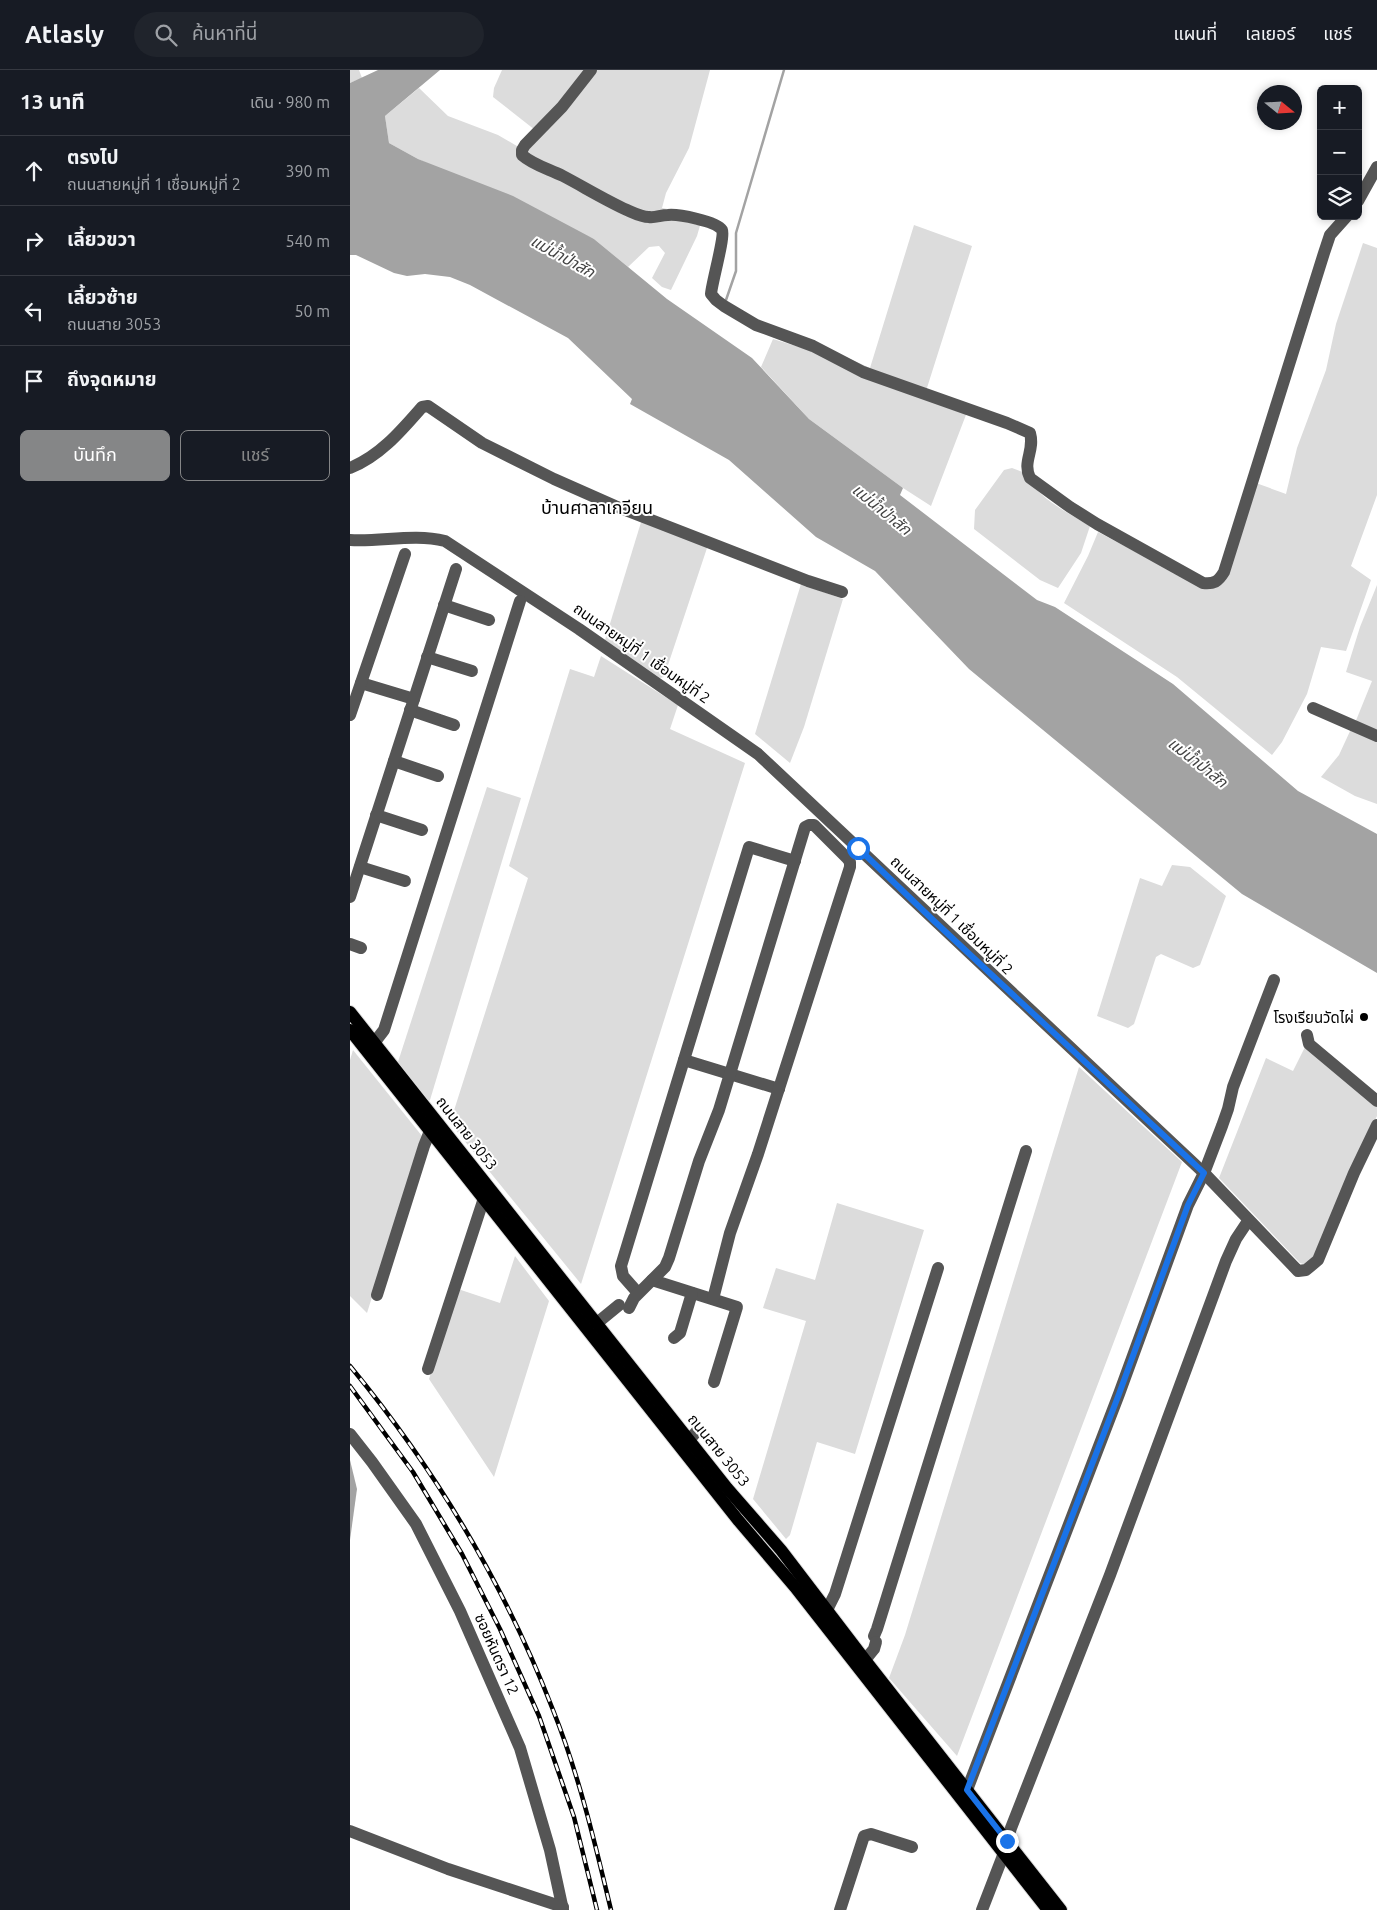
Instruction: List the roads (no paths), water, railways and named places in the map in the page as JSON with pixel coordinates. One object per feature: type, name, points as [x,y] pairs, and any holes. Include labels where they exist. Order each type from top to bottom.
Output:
[{"type":"main road","name":"ถนนสาย 3053","points":[[350,1012],[727,1488],[758,1522],[967,1790],[1048,1910]]},
{"type":"main road","name":"ถนนสาย 3053","points":[[350,1030],[747,1532],[795,1587],[1006,1847],[1062,1910]]},
{"type":"main road","points":[[747,1532],[758,1522]]},
{"type":"street","points":[[591,70],[562,107],[525,145],[522,155],[528,160],[564,176],[609,202],[644,217],[652,218],[670,214],[704,220],[720,228],[723,232],[723,240],[711,294],[716,300],[756,325],[813,346],[863,372],[1007,423],[1030,433],[1032,440],[1027,471],[1030,478],[1097,524],[1203,584],[1212,584],[1219,580],[1224,572],[1330,235],[1343,220]]},
{"type":"street","points":[[1362,193],[1377,167]]},
{"type":"street","points":[[350,468],[366,461],[383,449],[422,407],[428,406],[482,443],[578,490],[808,581],[842,592]]},
{"type":"street","name":"ถนนสายหมู่ที่ 1 เชื่อมหมู่ที่ 2","points":[[350,540],[410,537],[433,538],[445,541],[579,629],[758,754],[1204,1173],[1298,1271],[1306,1270],[1318,1260],[1354,1173],[1377,1125]]},
{"type":"street","points":[[350,715],[405,554]]},
{"type":"street","points":[[350,897],[456,569]]},
{"type":"street","points":[[374,1043],[384,1030],[520,601]]},
{"type":"street","points":[[444,606],[489,620]]},
{"type":"street","points":[[427,657],[472,671]]},
{"type":"street","points":[[361,683],[454,724]]},
{"type":"street","points":[[1313,708],[1377,736]]},
{"type":"street","points":[[394,761],[438,776]]},
{"type":"street","points":[[376,815],[422,830]]},
{"type":"street","points":[[599,1326],[628,1303],[652,1280],[665,1267],[669,1258],[700,1161],[719,1110],[805,827],[809,825],[814,826],[847,858],[850,862],[850,867],[779,1089],[730,1233],[713,1299]]},
{"type":"street","points":[[628,1303],[621,1266],[749,847],[795,861]]},
{"type":"street","points":[[360,867],[404,881]]},
{"type":"street","points":[[967,1790],[1119,1394],[1188,1205],[1204,1173],[1228,1109],[1235,1080],[1274,980]]},
{"type":"street","points":[[1307,1035],[1309,1044],[1377,1101]]},
{"type":"street","points":[[684,1060],[779,1089]]},
{"type":"street","points":[[377,1295],[430,1132]]},
{"type":"street","points":[[863,1658],[875,1637],[1026,1151]]},
{"type":"street","points":[[428,1369],[484,1198]]},
{"type":"street","points":[[982,1910],[1006,1847],[1011,1828],[1110,1575],[1226,1261],[1236,1239],[1248,1221]]},
{"type":"street","points":[[827,1610],[835,1594],[938,1268]]},
{"type":"street","points":[[652,1280],[737,1307],[714,1382]]},
{"type":"street","points":[[674,1338],[680,1333],[692,1293]]},
{"type":"street","points":[[689,1440],[698,1430]]},
{"type":"street","name":"ซอยหันตรา 12","points":[[350,1434],[416,1524],[464,1620],[520,1748],[550,1850],[563,1908]]},
{"type":"street","points":[[350,1831],[448,1869],[563,1908]]},
{"type":"street","points":[[840,1910],[864,1836],[871,1834],[912,1847]]},
{"type":"water","name":"แม่น้ำป่าสัก","points":[[378,70],[440,70],[385,116],[389,143],[418,159],[513,196],[594,239],[667,299],[752,358],[809,419],[903,488],[900,495],[1037,600],[1055,607],[1173,684],[1298,791],[1377,834],[1377,973],[1242,894],[969,669],[875,571],[816,537],[729,460],[630,404],[632,399],[568,338],[470,285],[450,277],[425,274],[407,276],[394,273],[356,255],[350,255],[350,83]]},
{"type":"water","points":[[350,1460],[357,1489],[350,1540]]},
{"type":"waterway","points":[[726,300],[736,271],[736,233],[784,70]]},
{"type":"railway","points":[[350,1366],[381,1405],[439,1487],[490,1574],[513,1618],[553,1710],[571,1759],[611,1910]]},
{"type":"railway","points":[[350,1386],[413,1472],[462,1554],[500,1629],[539,1716],[574,1817],[597,1910]]},
{"type":"place","name":"โรงเรียนวัดไผ่","points":[[1364,1017]]},
{"type":"district","name":"บ้านศาลาเกวียน","points":[[597,507]]}]
